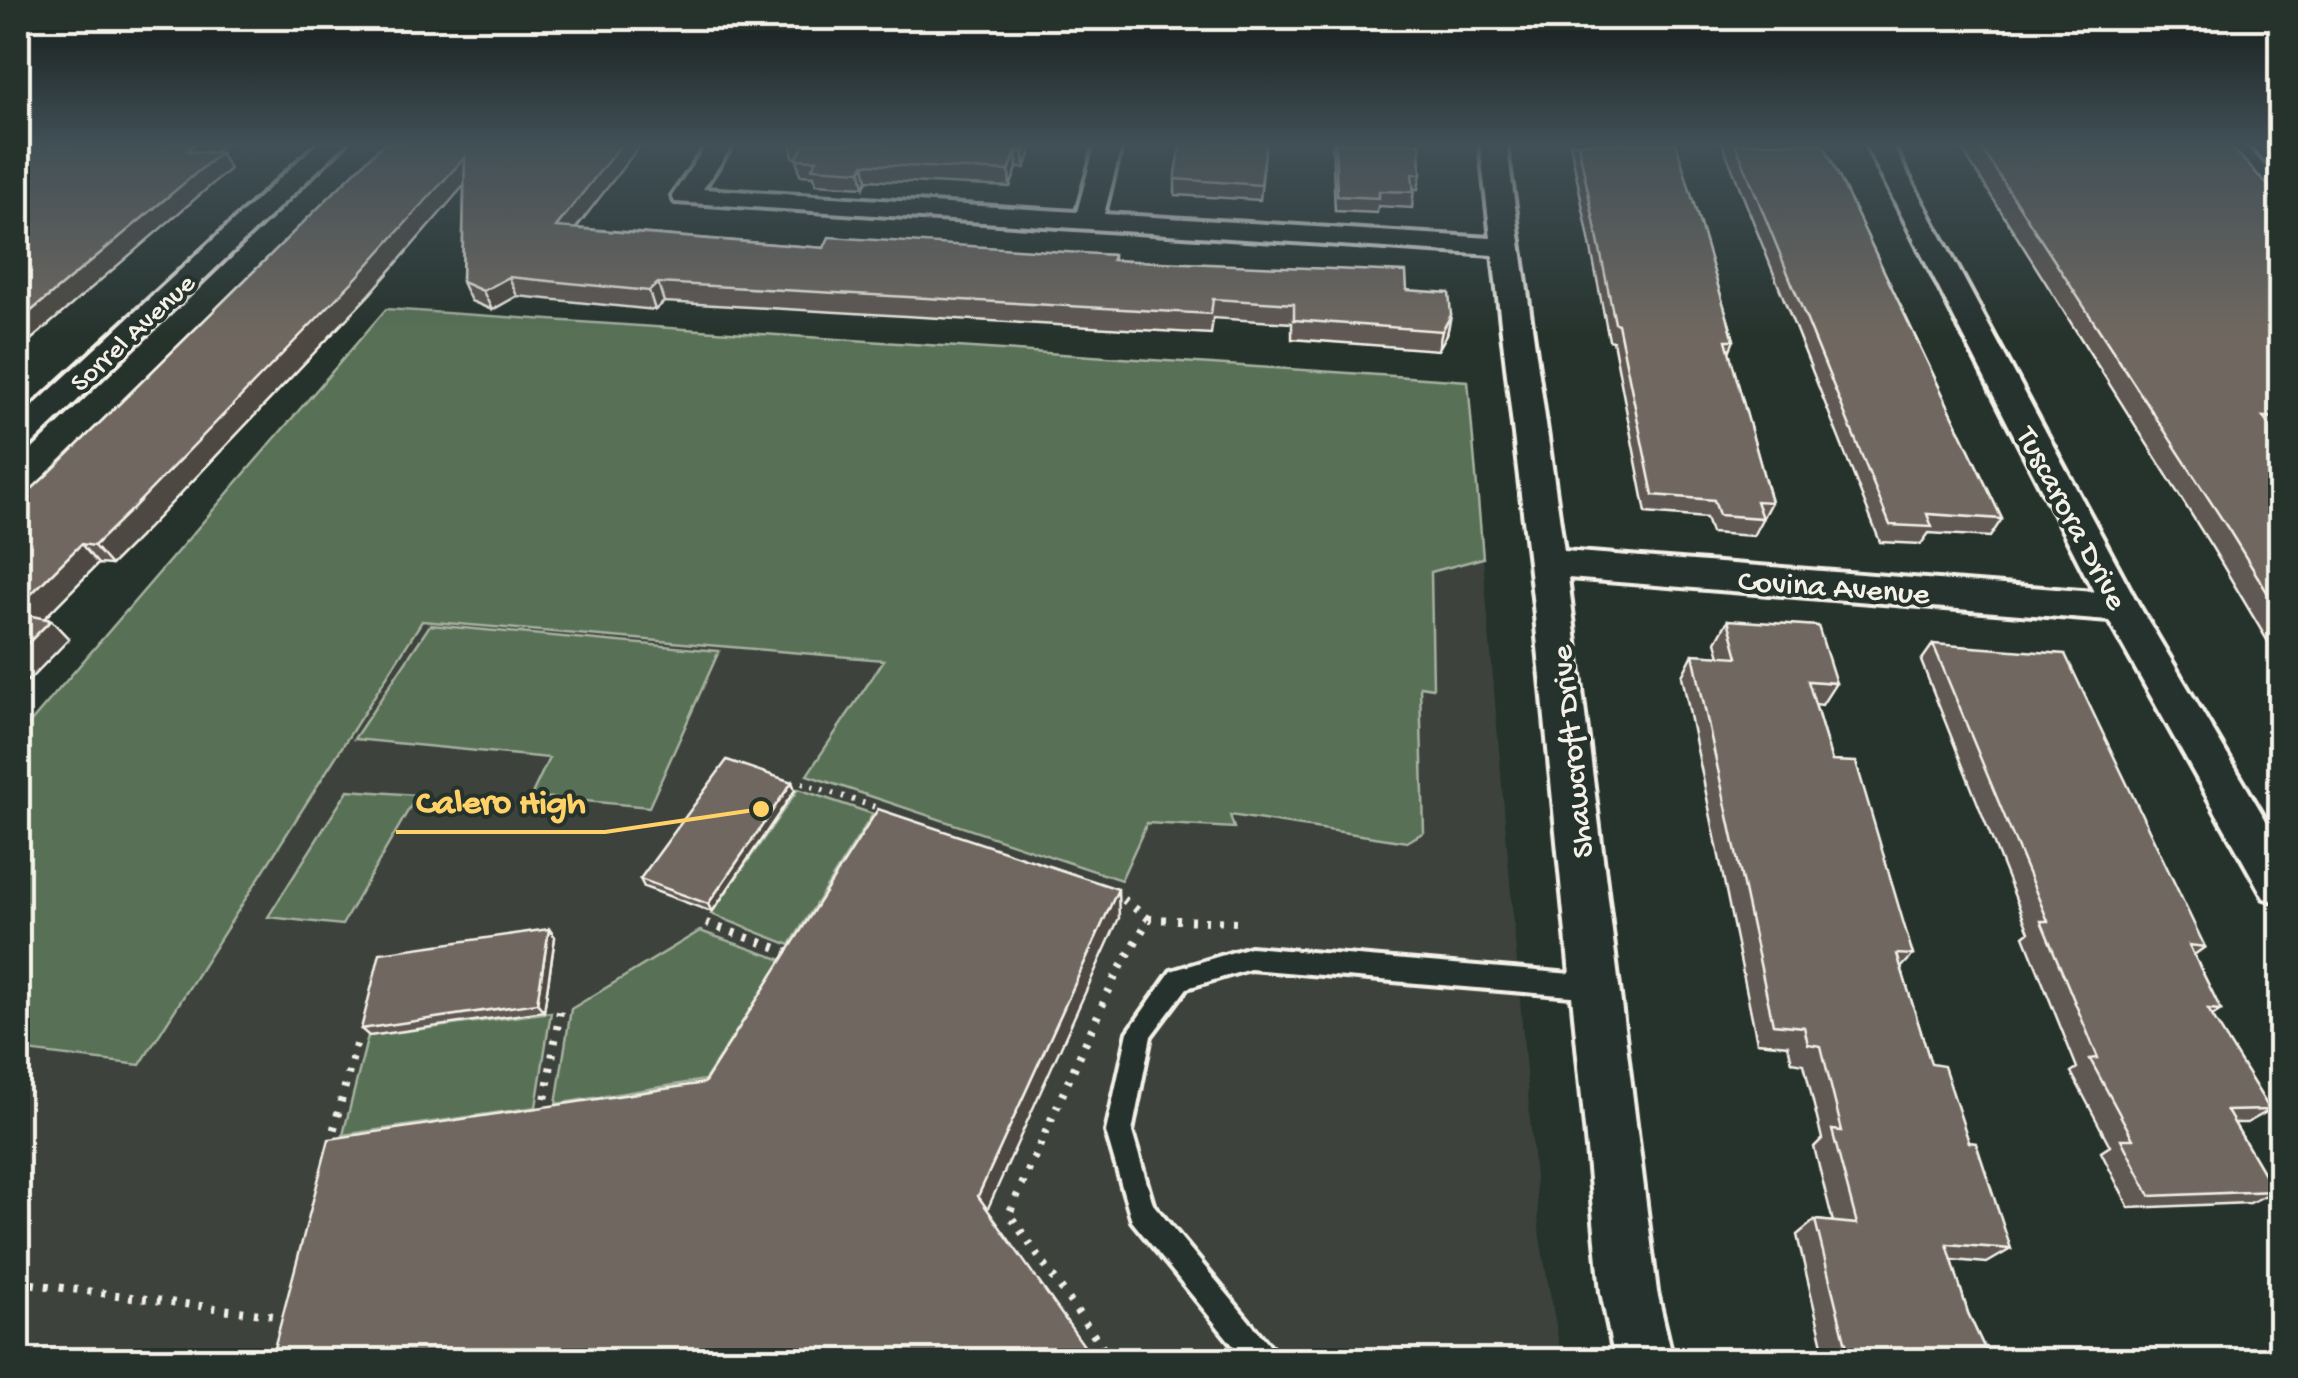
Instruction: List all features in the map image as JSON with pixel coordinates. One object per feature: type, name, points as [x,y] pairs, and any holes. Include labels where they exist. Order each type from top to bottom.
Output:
[{"type":"street","name":"Sorrel Avenue","points":[[18,438],[264,207]]},
{"type":"street","points":[[867,207],[1509,248]]},
{"type":"street","points":[[1088,221],[1092,207]]},
{"type":"street","name":"Shawcroft Drive","points":[[1502,207],[1547,563],[1629,1292],[1644,1360]]},
{"type":"street","name":"Tuscarora Drive","points":[[1912,207],[2121,608],[2280,884]]},
{"type":"street","name":"Covina Avenue","points":[[1547,563],[2121,608]]},
{"type":"lane","points":[[1262,1360],[1142,1211],[1119,1132],[1140,1032],[1179,979],[1250,958],[1596,987]]},
{"type":"path","points":[[802,783],[878,808],[883,816],[901,822]]},
{"type":"path","points":[[873,832],[883,816]]},
{"type":"path","points":[[1095,886],[1113,892],[1150,919],[1243,922]]},
{"type":"path","points":[[1112,1360],[1009,1214],[1115,977],[1150,919]]},
{"type":"path","points":[[706,923],[796,954]]},
{"type":"path","points":[[786,970],[805,939]]},
{"type":"path","points":[[560,1011],[542,1118],[560,1116]]},
{"type":"path","points":[[340,1147],[332,1136],[358,1037]]},
{"type":"path","points":[[18,1282],[297,1319]]},
{"type":"path","points":[[293,1333],[302,1300]]},
{"type":"shaded area","points":[[386,309],[1468,381],[1540,1238],[1562,1360],[18,1360],[18,737]]},
{"type":"green space","points":[[386,309],[1468,381],[1483,558],[1431,572],[1433,688],[1420,686],[1424,832],[1407,842],[1230,815],[1234,828],[1147,823],[1121,880],[807,775],[884,660],[422,621],[140,1065],[18,1050],[18,737]]},
{"type":"green space","points":[[430,625],[719,651],[649,807],[531,796],[549,758],[354,739]]},
{"type":"green space","points":[[798,789],[873,814],[790,945],[711,914]]},
{"type":"green space","points":[[348,790],[417,795],[342,925],[268,917]]},
{"type":"green space","points":[[700,931],[782,960],[705,1080],[556,1104],[571,1009]]},
{"type":"green space","points":[[551,1012],[536,1107],[343,1135],[368,1036]]},
{"type":"building","points":[[18,207],[155,207],[18,322]]},
{"type":"building","points":[[319,207],[420,207],[131,510],[94,546],[81,544],[18,607],[18,502]]},
{"type":"building","points":[[464,207],[571,207],[556,227],[824,248],[829,237],[1113,255],[1112,260],[1406,272],[1407,290],[1449,293],[1451,315],[1442,331],[1294,320],[1294,304],[1213,299],[1211,314],[658,283],[649,291],[509,277],[483,291],[462,282]]},
{"type":"building","points":[[1591,207],[1695,207],[1734,340],[1726,340],[1771,502],[1756,501],[1762,518],[1719,515],[1714,500],[1653,495]]},
{"type":"building","points":[[1761,207],[1854,207],[2002,519],[1927,514],[1932,527],[1890,525]]},
{"type":"building","points":[[2020,207],[2280,209],[2280,418],[2263,417],[2280,442],[2280,613]]},
{"type":"building","points":[[18,613],[51,620],[18,653]]},
{"type":"building","points":[[1728,620],[1818,626],[1836,683],[1808,681],[1832,761],[1856,762],[1913,955],[1897,954],[1931,1064],[1944,1066],[1969,1142],[1976,1143],[2011,1249],[1947,1244],[1968,1313],[1990,1360],[1853,1360],[1845,1341],[1815,1220],[1857,1224],[1832,1130],[1842,1131],[1821,1046],[1808,1044],[1804,1027],[1773,1024],[1693,654],[1738,657]]},
{"type":"building","points":[[1933,644],[2065,654],[2205,947],[2189,945],[2221,1010],[2208,1009],[2270,1110],[2227,1111],[2274,1191],[2150,1196],[2121,1139],[2133,1139],[2090,1059],[2098,1058],[2041,921],[2048,921]]},
{"type":"building","points":[[727,760],[792,782],[708,904],[640,879]]},
{"type":"building","points":[[878,809],[1118,889],[978,1196],[1094,1360],[271,1360],[329,1139],[704,1083]]},
{"type":"building","points":[[549,929],[537,1003],[361,1029],[380,953]]},
{"type":"place","name":"Calero High","points":[[761,809]]}]
